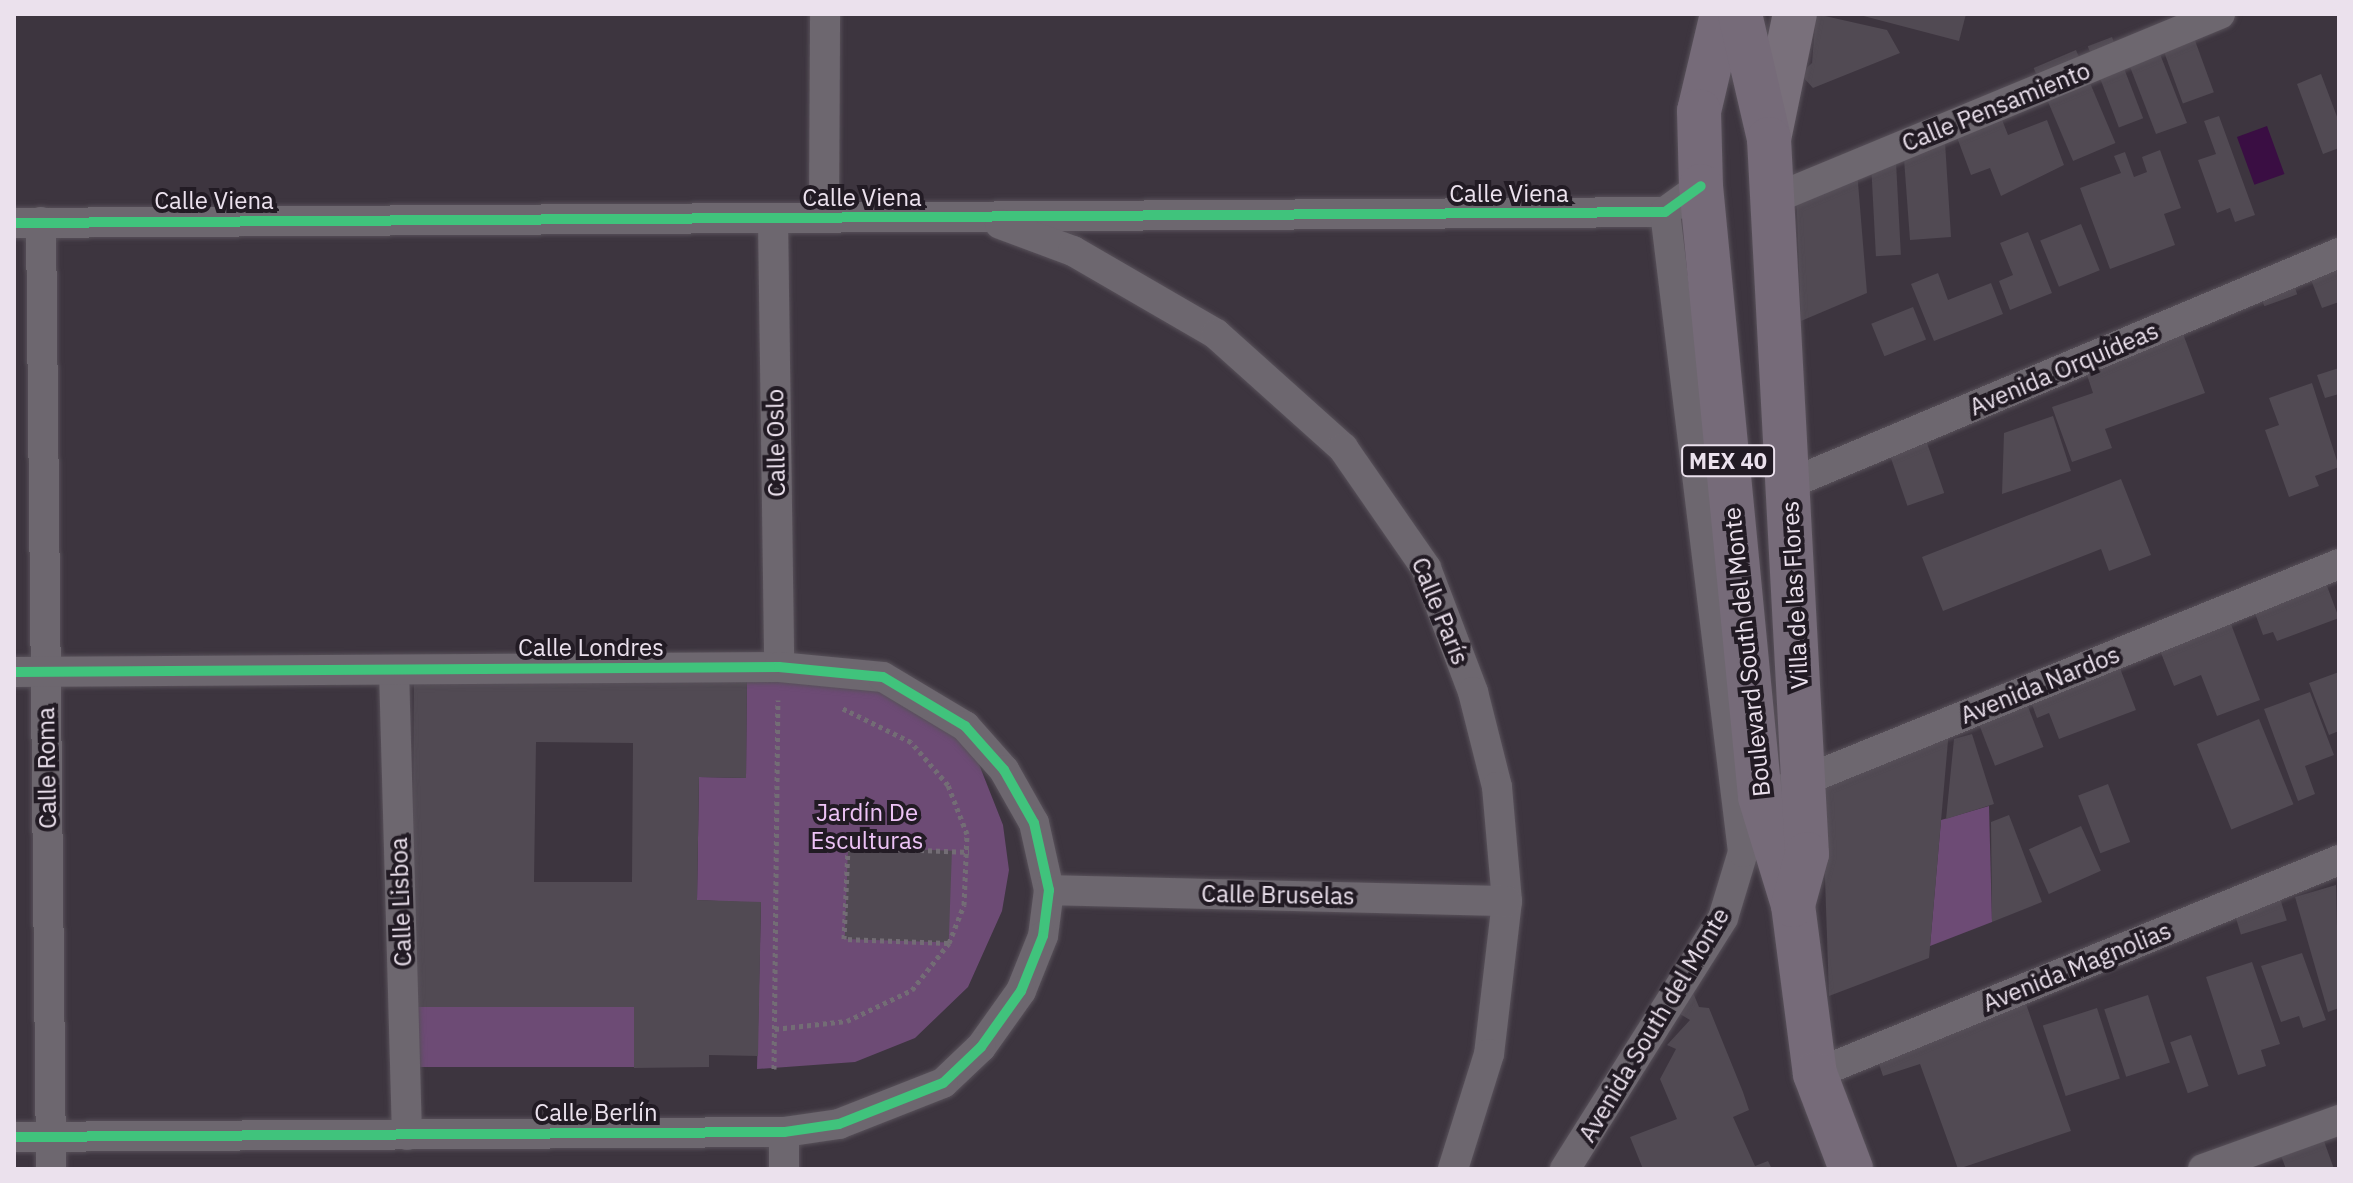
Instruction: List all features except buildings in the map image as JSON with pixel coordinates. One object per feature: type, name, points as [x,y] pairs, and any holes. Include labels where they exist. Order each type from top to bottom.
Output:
[{"type":"highway","name":"Boulevard South del Monte","points":[[1722,14],[1699,111],[1701,186],[1751,801],[1793,905]]},
{"type":"highway","name":"MEX 40","points":[[1740,14],[1769,139]]},
{"type":"highway","name":"Villa de las Flores","points":[[1769,139],[1807,854],[1793,905]]},
{"type":"highway","name":"MEX 40","points":[[1793,905],[1815,1074],[1851,1169]]},
{"type":"main road","points":[[1769,139],[1795,14]]},
{"type":"street","points":[[824,218],[825,14]]},
{"type":"street","name":"Calle Pensamiento","points":[[1771,200],[2220,14]]},
{"type":"street","points":[[1665,212],[1701,186]]},
{"type":"street","name":"Calle Viena","points":[[27,223],[1665,212]]},
{"type":"street","name":"Avenida South del Monte","points":[[1565,1169],[1588,1155],[1723,918],[1743,852],[1751,801],[1665,212]]},
{"type":"street","name":"Calle París","points":[[983,218],[1073,251],[1216,334],[1343,448],[1387,502],[1426,568],[1473,692],[1497,787],[1507,901],[1489,1054],[1453,1169]]},
{"type":"street","name":"Calle Oslo","points":[[773,219],[779,676]]},
{"type":"street","name":"Calle Roma","points":[[27,223],[46,672],[51,1169]]},
{"type":"street","name":"Avenida Orquídeas","points":[[1789,484],[2339,253]]},
{"type":"street","name":"Avenida Nardos","points":[[1751,801],[2339,564]]},
{"type":"street","name":"Calle Londres","points":[[14,672],[394,670],[883,677],[965,726],[1004,770],[1034,823],[1049,890]]},
{"type":"street","name":"Calle Lisboa","points":[[394,670],[407,1135]]},
{"type":"street","name":"Avenida Magnolias","points":[[1815,1074],[2339,860]]},
{"type":"street","name":"Calle Bruselas","points":[[1049,890],[1507,901]]},
{"type":"street","name":"Calle Berlín","points":[[14,1137],[784,1132],[839,1124],[943,1083],[981,1047],[1021,991],[1043,936],[1049,890]]},
{"type":"street","points":[[2203,1169],[2339,1120]]},
{"type":"street","points":[[784,1132],[784,1169]]},
{"type":"path","points":[[774,1069],[779,676]]},
{"type":"path","points":[[778,698],[789,699]]},
{"type":"path","points":[[775,1029],[871,1012],[912,990],[949,943],[964,905],[969,852],[960,813],[931,761],[885,726],[836,706]]},
{"type":"path","points":[[949,943],[844,939],[848,847],[969,852]]},
{"type":"green space","name":"Jardín De Esculturas","points":[[747,658],[842,664],[973,749],[1003,825],[1009,870],[1002,911],[968,987],[915,1038],[855,1062],[757,1069],[761,903],[697,900],[699,777],[746,778]]},
{"type":"green space","points":[[1989,806],[1992,922],[1930,946],[1941,820]]},
{"type":"green space","points":[[412,1007],[634,1007],[634,1067],[412,1067]]},
{"type":"shaded area","points":[[2267,126],[2284,174],[2254,185],[2237,137]]},
{"type":"cycle path","points":[[14,223],[1665,212],[1701,186]]},
{"type":"cycle path","points":[[14,672],[779,667],[883,677],[965,726],[1004,770],[1034,823],[1049,890],[1043,936],[1021,991],[981,1047],[943,1083],[839,1124],[784,1132],[14,1137]]}]
